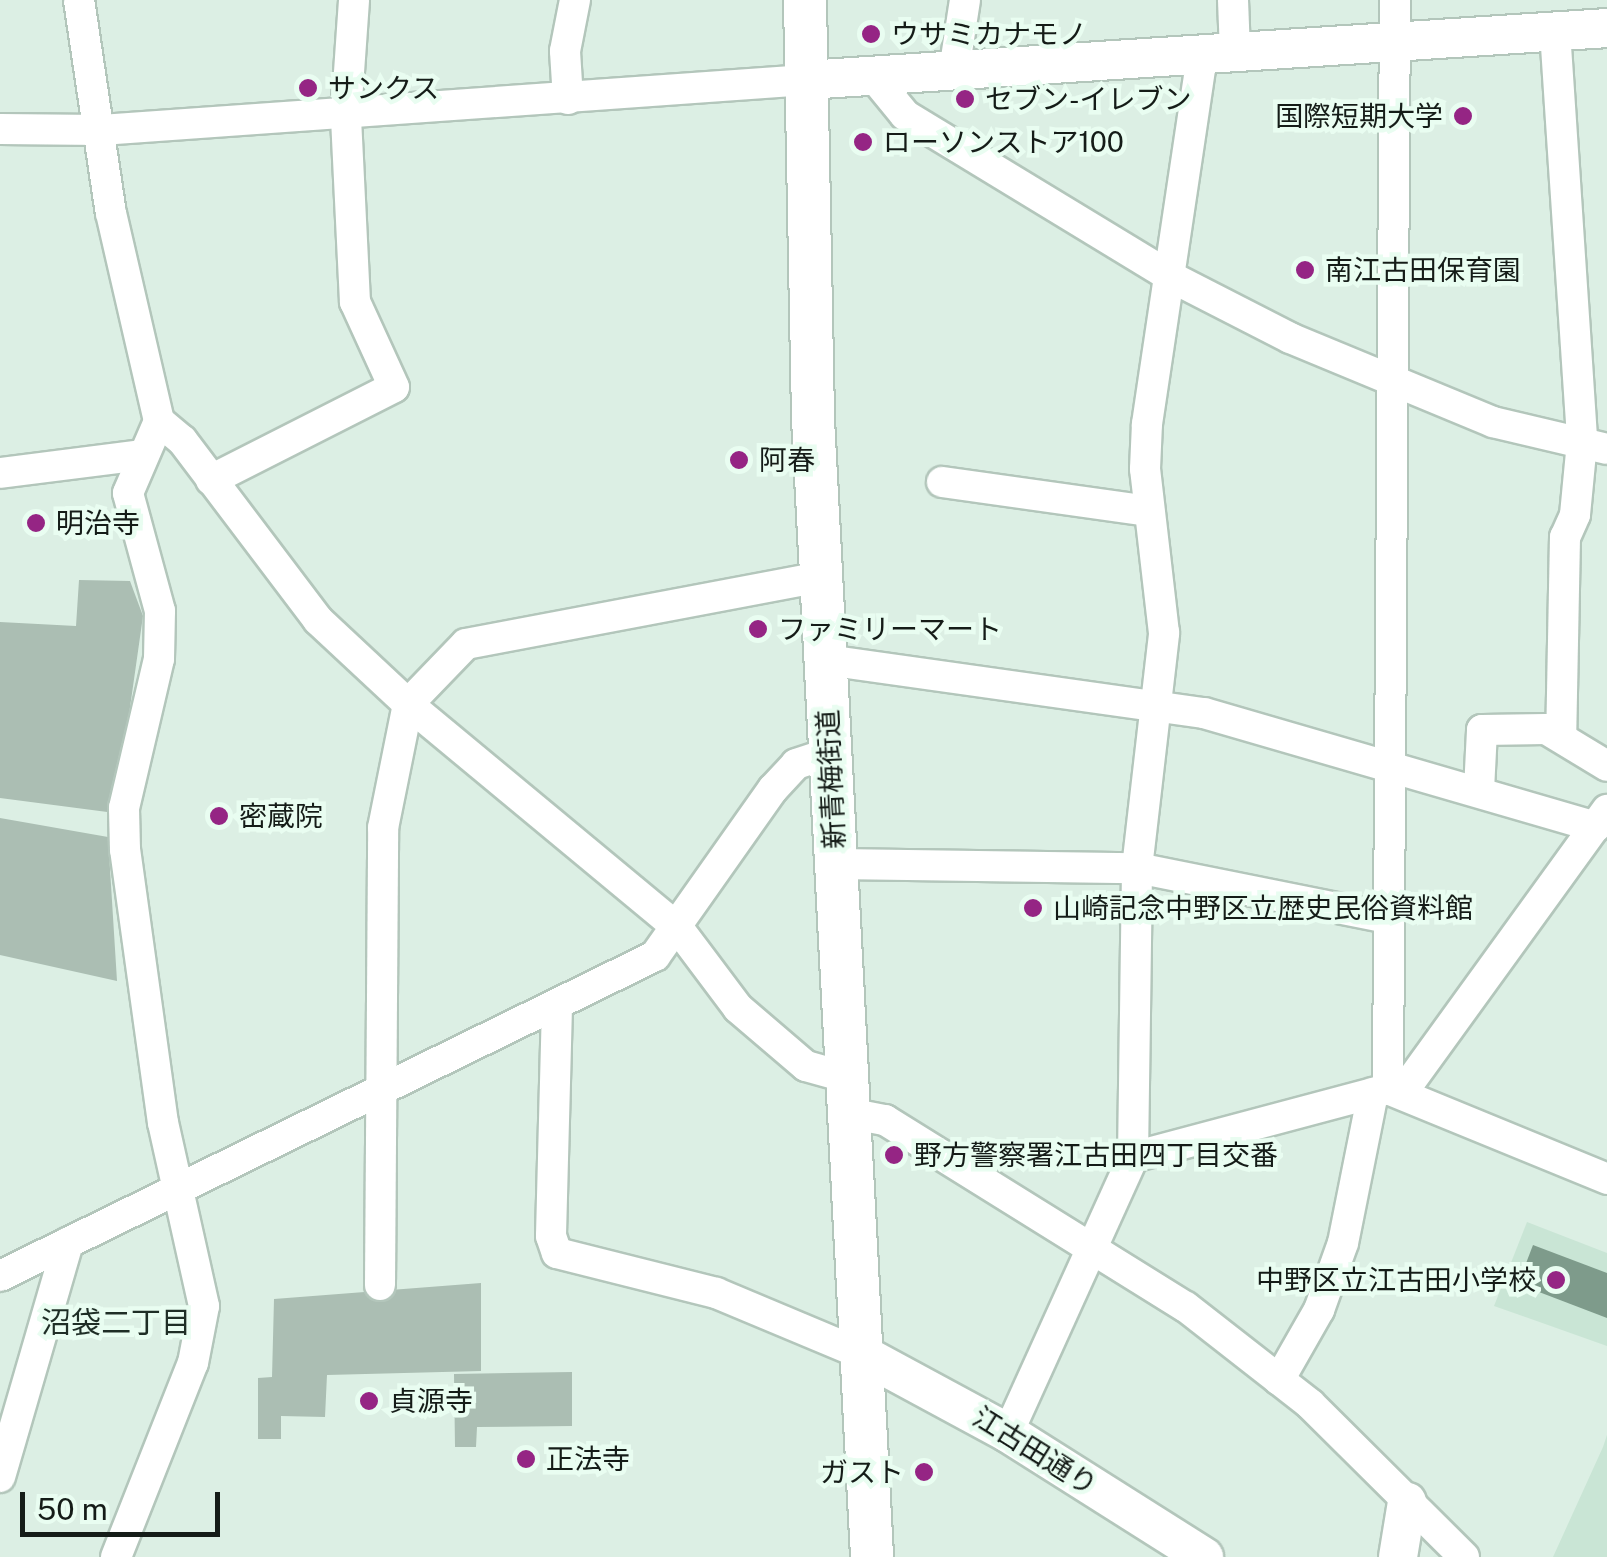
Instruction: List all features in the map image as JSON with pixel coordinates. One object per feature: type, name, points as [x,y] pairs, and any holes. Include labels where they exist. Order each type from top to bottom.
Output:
[{"type":"main road","name":"新青梅街道","points":[[805,0],[822,577],[872,1557]]},
{"type":"street","points":[[79,0],[111,212],[159,420],[318,620],[408,704],[678,928],[738,1008],[806,1066],[885,1120],[1096,1246],[1279,1380],[1464,1557]]},
{"type":"street","points":[[210,480],[394,387],[356,302],[346,114],[354,0]]},
{"type":"street","points":[[568,99],[566,50],[575,0]]},
{"type":"street","points":[[954,71],[964,0]]},
{"type":"street","points":[[1008,1432],[1096,1246],[1132,1157],[1137,868],[1164,632],[1149,511],[1147,424],[1171,277],[1233,0]]},
{"type":"street","points":[[1279,1380],[1319,1310],[1342,1243],[1381,1091],[1388,918],[1395,384],[1395,0]]},
{"type":"street","points":[[0,129],[101,130],[1607,28]]},
{"type":"street","points":[[1555,32],[1594,446],[1575,515],[1564,537],[1561,737]]},
{"type":"street","points":[[873,76],[905,115],[1171,277],[1395,384],[1493,422],[1594,446]]},
{"type":"street","points":[[116,1557],[202,1338],[198,1260],[162,1123],[126,850],[124,808],[159,659],[160,611],[128,493],[159,420]]},
{"type":"street","points":[[0,474],[142,455]]},
{"type":"street","points":[[942,482],[1149,511]]},
{"type":"street","points":[[380,1285],[383,828],[408,704],[466,644],[822,577]]},
{"type":"street","points":[[826,660],[1154,702],[1479,790],[1602,819],[1410,1082],[1132,1157]]},
{"type":"street","points":[[1479,790],[1482,730],[1546,729],[1607,766]]},
{"type":"street","points":[[0,1276],[654,956],[678,928],[772,789],[796,764],[830,752]]},
{"type":"street","points":[[835,864],[1137,868],[1388,918]]},
{"type":"street","points":[[557,1006],[550,1236],[556,1253],[716,1293],[862,1354]]},
{"type":"street","points":[[1381,1091],[1607,1179]]},
{"type":"street","points":[[0,1477],[68,1243]]},
{"type":"street","name":"江古田通り","points":[[862,1354],[1008,1432],[1204,1557]]},
{"type":"street","points":[[1398,1557],[1407,1502]]},
{"type":"shaded area","points":[[79,580],[130,581],[143,616],[115,813],[0,798],[0,622],[76,626]]},
{"type":"shaded area","points":[[0,818],[108,837],[117,981],[0,955]]},
{"type":"shaded area","name":"中野区立江古田小学校","points":[[1527,1222],[1607,1253],[1607,1346],[1494,1306]]},
{"type":"shaded area","points":[[1533,1245],[1607,1273],[1607,1318],[1518,1284]]},
{"type":"shaded area","points":[[481,1283],[481,1371],[327,1375],[325,1417],[281,1416],[281,1439],[258,1439],[258,1378],[272,1377],[274,1299]]},
{"type":"shaded area","points":[[572,1372],[572,1426],[477,1427],[476,1447],[455,1447],[454,1374]]},
{"type":"shaded area","points":[[1607,1435],[1607,1557],[1553,1557],[1603,1447]]},
{"type":"place","name":"ウサミカナモノ","points":[[871,34]]},
{"type":"place","name":"サンクス","points":[[308,88]]},
{"type":"place","name":"セブン-イレブン","points":[[965,99]]},
{"type":"place","name":"国際短期大学","points":[[1463,116]]},
{"type":"place","name":"ローソンストア100","points":[[863,142]]},
{"type":"place","name":"南江古田保育園","points":[[1305,270]]},
{"type":"place","name":"阿春","points":[[739,460]]},
{"type":"place","name":"明治寺","points":[[36,523]]},
{"type":"place","name":"ファミリーマート","points":[[758,629]]},
{"type":"place","name":"密蔵院","points":[[219,816]]},
{"type":"place","name":"山崎記念中野区立歴史民俗資料館","points":[[1033,908]]},
{"type":"place","name":"野方警察署江古田四丁目交番","points":[[894,1155]]},
{"type":"place","name":"中野区立江古田小学校","points":[[1556,1280]]},
{"type":"place","name":"貞源寺","points":[[369,1401]]},
{"type":"place","name":"正法寺","points":[[526,1459]]},
{"type":"place","name":"ガスト","points":[[924,1472]]},
{"type":"district","name":"沼袋二丁目","points":[[116,1322]]}]
